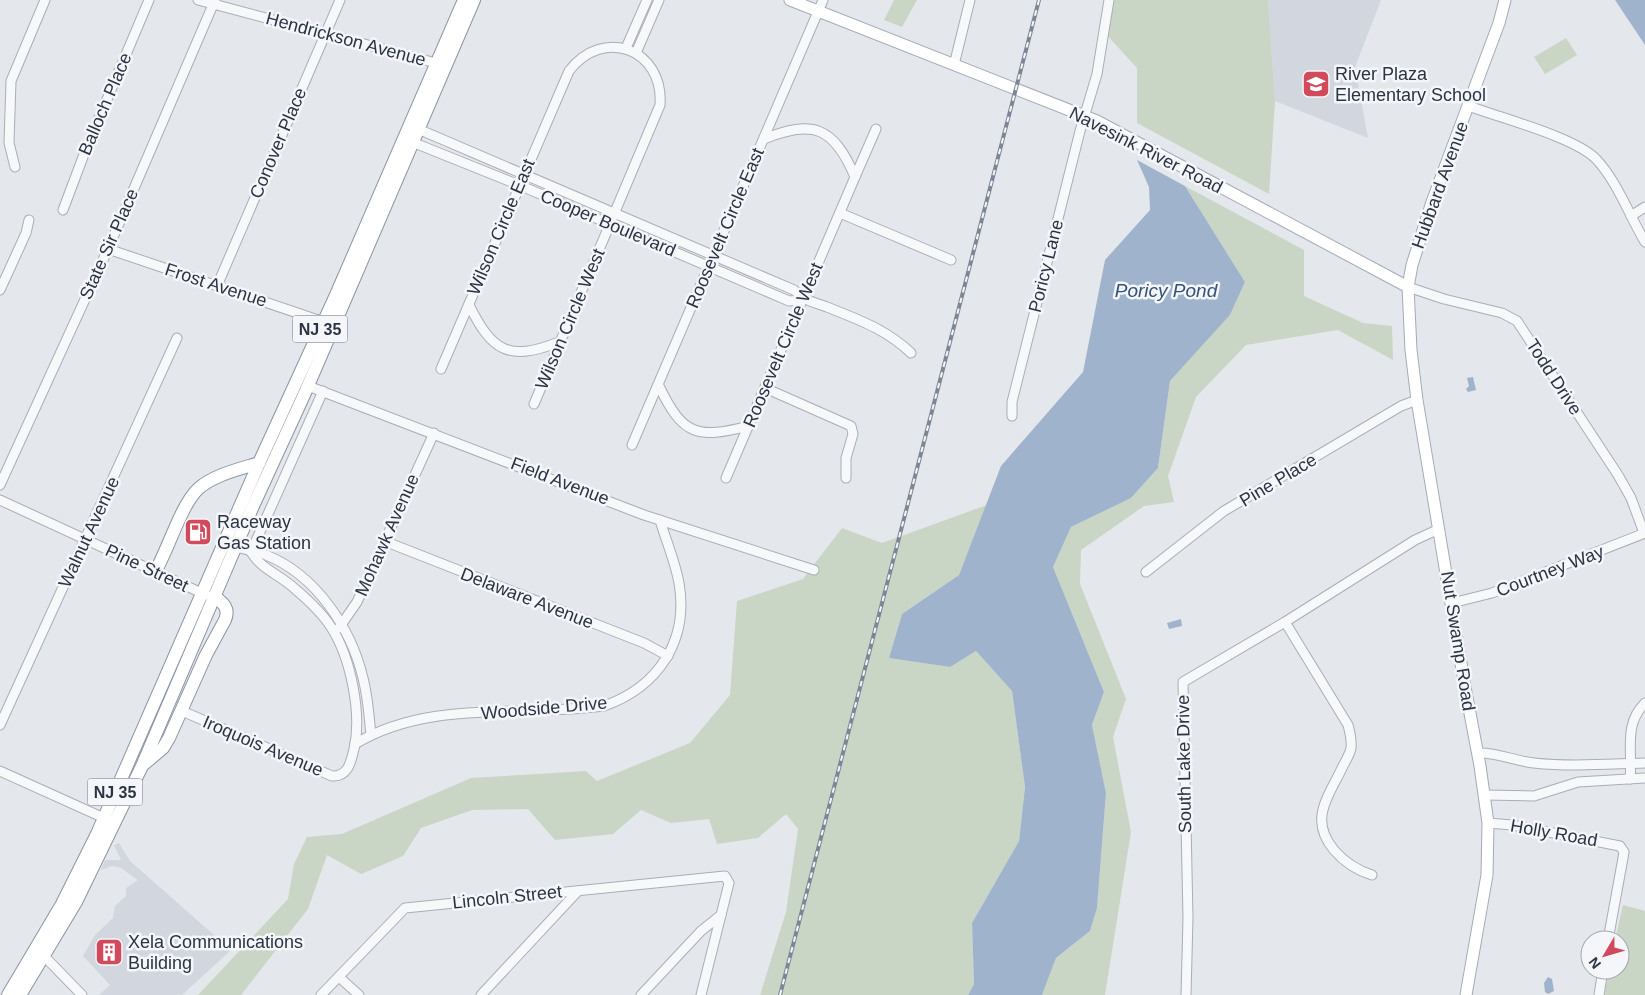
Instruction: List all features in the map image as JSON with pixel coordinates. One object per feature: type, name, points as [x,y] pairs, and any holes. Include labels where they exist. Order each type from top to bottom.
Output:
[{"type":"highway","name":"NJ 35","points":[[20,995],[45,957],[104,848],[142,766],[259,463],[324,322],[436,63],[471,2]]},
{"type":"highway","name":"NJ 35","points":[[8,995],[62,904],[207,595],[237,547],[253,506],[308,386],[471,2]]},
{"type":"highway","points":[[155,572],[189,502],[199,488],[211,481],[259,463]]},
{"type":"highway","points":[[142,766],[163,748],[182,711],[206,655],[228,614],[222,602],[207,595]]},
{"type":"main road","name":"Navesink River Road","points":[[790,0],[1085,116],[1119,132],[1408,287]]},
{"type":"main road","name":"Hubbard Avenue","points":[[1408,287],[1412,265],[1424,224],[1505,0]]},
{"type":"main road","name":"Nut Swamp Road","points":[[1408,287],[1411,350],[1417,400],[1485,794],[1488,823],[1487,875],[1466,995]]},
{"type":"street","points":[[15,167],[9,143],[11,81],[45,0]]},
{"type":"street","name":"Balloch Place","points":[[63,210],[86,149],[149,0]]},
{"type":"street","name":"Hendrickson Avenue","points":[[198,0],[214,2],[436,63]]},
{"type":"street","name":"Conover Place","points":[[217,286],[340,0]]},
{"type":"street","points":[[626,48],[646,0]]},
{"type":"street","points":[[636,53],[659,0]]},
{"type":"street","name":"Roosevelt Circle East","points":[[632,445],[659,386],[708,266],[823,0]]},
{"type":"street","points":[[954,65],[970,0]]},
{"type":"street","name":"Poricy Lane","points":[[1012,416],[1012,402],[1097,74],[1109,0]]},
{"type":"street","name":"State Sir Place","points":[[0,485],[108,249],[214,2]]},
{"type":"street","name":"Wilson Circle East","points":[[440,369],[569,71],[588,52],[614,46],[626,48]]},
{"type":"street","name":"Wilson Circle West","points":[[534,404],[559,342],[616,214],[660,105],[660,84],[653,69],[636,53],[626,48]]},
{"type":"street","points":[[1468,106],[1556,136],[1591,154],[1605,170],[1645,242]]},
{"type":"street","points":[[764,139],[796,128],[819,131],[839,145],[855,177]]},
{"type":"street","name":"Cooper Boulevard","points":[[418,129],[794,290],[803,300]]},
{"type":"street","points":[[855,177],[876,129]]},
{"type":"street","name":"Cooper Boulevard","points":[[412,142],[519,185],[792,302],[803,300],[824,306],[893,335],[911,353]]},
{"type":"street","name":"Roosevelt Circle West","points":[[726,478],[855,177]]},
{"type":"street","points":[[1630,216],[1645,207]]},
{"type":"street","points":[[840,213],[951,260]]},
{"type":"street","points":[[0,290],[26,233],[29,220]]},
{"type":"street","name":"Frost Avenue","points":[[108,249],[324,322]]},
{"type":"street","name":"Todd Drive","points":[[1408,287],[1444,299],[1502,313],[1517,321],[1618,475],[1631,498],[1644,533]]},
{"type":"street","points":[[469,305],[486,336],[504,348],[528,352],[559,342]]},
{"type":"street","name":"Walnut Avenue","points":[[0,725],[177,338]]},
{"type":"street","name":"Field Avenue","points":[[308,386],[660,520],[814,570]]},
{"type":"street","points":[[659,386],[677,418],[692,429],[713,434],[749,426]]},
{"type":"street","points":[[765,388],[851,426],[853,434],[846,458],[846,478]]},
{"type":"street","points":[[251,552],[323,391]]},
{"type":"street","name":"Pine Place","points":[[1146,572],[1224,512],[1401,406],[1417,400]]},
{"type":"street","name":"Mohawk Avenue","points":[[333,632],[342,626],[357,602],[434,433]]},
{"type":"street","name":"Pine Street","points":[[0,500],[207,595]]},
{"type":"street","name":"Woodside Drive","points":[[355,744],[393,726],[433,717],[604,706],[623,699],[641,687],[668,656],[678,630],[681,602],[674,562],[660,520]]},
{"type":"street","name":"South Lake Drive","points":[[1186,995],[1188,926],[1182,682],[1285,622],[1415,540],[1439,529]]},
{"type":"street","name":"Courtney Way","points":[[1452,603],[1492,594],[1644,533]]},
{"type":"street","name":"Delaware Avenue","points":[[384,541],[644,643],[668,656]]},
{"type":"street","points":[[237,547],[265,554],[298,574],[324,599],[342,626],[358,659],[364,679],[371,735]]},
{"type":"street","points":[[251,552],[258,564],[293,586],[308,600],[333,632],[349,671],[354,695],[357,720],[355,744]]},
{"type":"street","points":[[1285,622],[1348,725],[1350,735],[1350,751],[1322,811],[1322,830],[1330,845],[1347,863],[1361,872],[1372,875]]},
{"type":"street","points":[[1630,778],[1632,723],[1645,703]]},
{"type":"street","name":"Iroquois Avenue","points":[[182,711],[332,776],[346,772],[352,760],[355,744]]},
{"type":"street","points":[[1478,753],[1489,752],[1533,763],[1576,765],[1645,763]]},
{"type":"street","points":[[1576,765],[1578,782]]},
{"type":"street","points":[[0,771],[104,818]]},
{"type":"street","points":[[1485,794],[1534,796],[1578,782],[1645,778]]},
{"type":"street","name":"Holly Road","points":[[1488,823],[1512,825],[1620,846],[1624,852],[1610,930]]},
{"type":"street","name":"Lincoln Street","points":[[322,995],[405,908],[719,875],[728,877],[729,883],[721,915]]},
{"type":"street","points":[[481,995],[578,890]]},
{"type":"street","points":[[641,995],[701,931],[721,915]]},
{"type":"street","points":[[701,995],[721,915]]},
{"type":"street","points":[[45,957],[82,995]]},
{"type":"street","points":[[339,976],[359,995]]},
{"type":"street","points":[[1599,995],[1601,980]]},
{"type":"shaded area","name":"River Plaza Elementary School","points":[[1268,0],[1381,0],[1355,67],[1368,138],[1275,101]]},
{"type":"shaded area","points":[[119,843],[130,861],[231,950],[182,995],[99,995],[110,985],[83,956],[95,935],[113,918],[115,906],[126,896],[126,888],[138,880],[121,868],[112,866],[101,870],[105,860],[121,860],[114,845]]},
{"type":"green space","points":[[894,0],[917,0],[902,27],[884,20]]},
{"type":"green space","points":[[1107,0],[1268,0],[1275,101],[1269,194],[1137,123],[1137,68],[1105,33]]},
{"type":"green space","points":[[1566,38],[1577,55],[1545,74],[1534,57]]},
{"type":"green space","points":[[1185,186],[1304,250],[1304,296],[1363,323],[1392,326],[1393,360],[1338,330],[1246,345],[1196,397],[1168,476],[1174,502],[1144,506],[1081,550],[1080,584],[1126,699],[1113,737],[1131,832],[1105,995],[1042,995],[1056,958],[1090,931],[1097,908],[1106,793],[1092,725],[1104,692],[1053,567],[1071,527],[1131,498],[1158,468],[1170,381],[1230,315],[1245,282]]},
{"type":"green space","points":[[987,505],[959,575],[902,614],[889,658],[950,667],[976,651],[1012,691],[1025,787],[1019,841],[972,923],[974,984],[968,995],[760,995],[786,912],[798,829],[786,814],[758,838],[717,844],[709,819],[671,823],[641,810],[613,834],[555,840],[528,809],[472,810],[421,828],[403,856],[361,874],[327,855],[308,909],[241,995],[198,995],[288,899],[294,864],[307,837],[342,834],[471,778],[586,771],[597,781],[690,743],[730,695],[737,601],[803,579],[842,528],[882,543]]},
{"type":"green space","points":[[1623,905],[1645,911],[1645,995],[1604,995],[1607,980],[1630,980],[1630,930],[1617,930]]},
{"type":"water","points":[[1615,0],[1645,0],[1645,45]]},
{"type":"water","name":"Poricy Pond","points":[[1137,160],[1185,186],[1245,282],[1230,315],[1170,381],[1158,468],[1131,498],[1071,527],[1053,567],[1104,692],[1092,725],[1106,793],[1097,908],[1090,931],[1056,958],[1042,995],[968,995],[974,984],[972,923],[1019,841],[1025,787],[1012,691],[976,651],[950,667],[889,658],[902,614],[959,575],[1001,466],[1083,372],[1105,260],[1150,210],[1149,187]]},
{"type":"water","points":[[1473,377],[1476,390],[1468,392],[1466,389],[1469,386],[1467,378]]},
{"type":"water","points":[[1181,619],[1182,626],[1169,629],[1167,623]]},
{"type":"water","points":[[1548,977],[1552,979],[1554,991],[1548,994],[1545,992],[1544,983]]},
{"type":"railway","points":[[780,995],[1039,0]]},
{"type":"place","name":"River Plaza Elementary School","points":[[1316,84]]},
{"type":"place","name":"Raceway Gas Station","points":[[198,532]]},
{"type":"place","name":"Xela Communications Building","points":[[109,952]]}]
